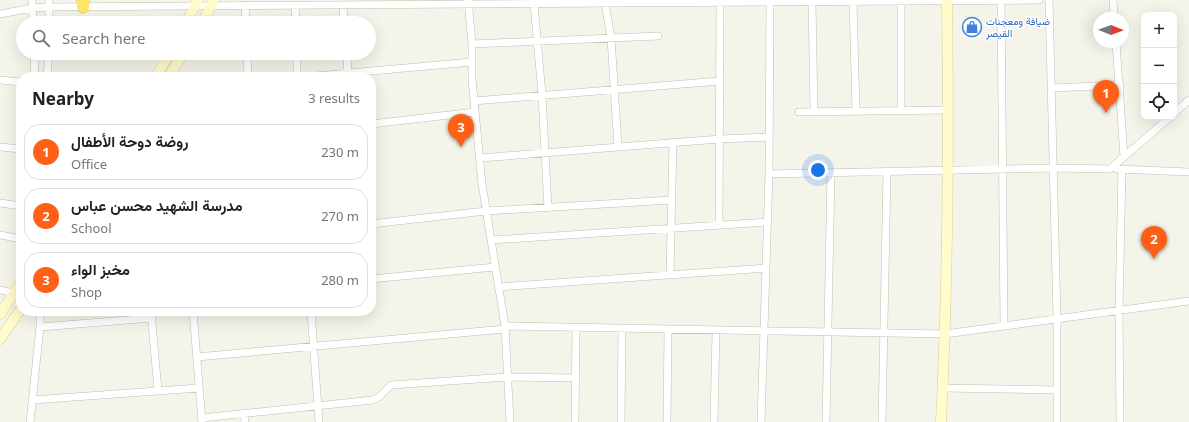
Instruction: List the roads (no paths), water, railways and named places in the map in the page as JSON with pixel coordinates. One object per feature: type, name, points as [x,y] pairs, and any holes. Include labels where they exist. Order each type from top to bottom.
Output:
[{"type":"street","points":[[32,0],[33,16]]},
{"type":"street","points":[[1001,0],[1004,325]]},
{"type":"street","points":[[0,14],[49,3],[213,3],[295,6],[468,2],[534,4],[1038,0]]},
{"type":"street","points":[[1049,0],[1057,317],[1057,422]]},
{"type":"street","points":[[1113,0],[1114,12]]},
{"type":"street","points":[[853,1],[856,111]]},
{"type":"street","points":[[901,1],[901,110]]},
{"type":"street","points":[[941,422],[945,334],[948,170],[947,1]]},
{"type":"street","points":[[468,2],[472,44],[474,101],[486,211],[505,328],[510,422]]},
{"type":"street","points":[[719,225],[720,2]]},
{"type":"street","points":[[761,422],[768,222],[770,2]]},
{"type":"street","points":[[812,2],[814,111]]},
{"type":"street","points":[[49,3],[49,16]]},
{"type":"street","points":[[190,16],[197,3]]},
{"type":"street","points":[[206,16],[213,3]]},
{"type":"street","points":[[605,3],[611,38],[618,147]]},
{"type":"street","points":[[534,4],[542,95],[548,208]]},
{"type":"street","points":[[245,5],[246,16]]},
{"type":"street","points":[[343,5],[344,16]]},
{"type":"street","points":[[295,6],[296,16]]},
{"type":"street","points":[[472,44],[658,36]]},
{"type":"street","points":[[1117,48],[1124,157]]},
{"type":"street","points":[[34,60],[35,72]]},
{"type":"street","points":[[47,72],[48,60]]},
{"type":"street","points":[[159,72],[166,60]]},
{"type":"street","points":[[172,72],[179,60]]},
{"type":"street","points":[[247,60],[248,72]]},
{"type":"street","points":[[297,60],[297,72]]},
{"type":"street","points":[[347,60],[348,72]]},
{"type":"street","points":[[376,73],[472,62]]},
{"type":"street","points":[[0,80],[16,82]]},
{"type":"street","points":[[474,101],[720,81]]},
{"type":"street","points":[[1052,88],[1120,85]]},
{"type":"street","points":[[1177,110],[1189,100]]},
{"type":"street","points":[[799,112],[948,110]]},
{"type":"street","points":[[376,123],[475,112]]},
{"type":"street","points":[[1110,168],[1167,120]]},
{"type":"street","points":[[480,158],[672,142],[769,137]]},
{"type":"street","points":[[670,275],[672,142]]},
{"type":"street","points":[[0,147],[16,149]]},
{"type":"street","points":[[769,174],[1054,168],[1110,168],[1189,172]]},
{"type":"street","points":[[1120,422],[1119,310],[1122,169]]},
{"type":"street","points":[[882,422],[887,172]]},
{"type":"street","points":[[826,422],[831,173]]},
{"type":"street","points":[[376,223],[486,211],[672,200]]},
{"type":"street","points":[[0,203],[16,205]]},
{"type":"street","points":[[491,240],[768,222]]},
{"type":"street","points":[[0,236],[16,238]]},
{"type":"street","points":[[376,279],[495,267]]},
{"type":"street","points":[[498,287],[766,268]]},
{"type":"street","points":[[0,290],[14,293]]},
{"type":"street","points":[[0,314],[16,290]]},
{"type":"street","points":[[197,357],[505,328],[576,327],[945,334],[1057,317],[1189,301]]},
{"type":"street","points":[[0,339],[16,316]]},
{"type":"street","points":[[30,422],[40,316]]},
{"type":"street","points":[[40,327],[135,316]]},
{"type":"street","points":[[152,316],[158,391]]},
{"type":"street","points":[[193,316],[202,420],[373,400],[379,397],[391,385],[507,377],[576,378]]},
{"type":"street","points":[[311,316],[319,422]]},
{"type":"street","points":[[575,422],[576,327]]},
{"type":"street","points":[[621,422],[622,328]]},
{"type":"street","points":[[666,422],[668,329]]},
{"type":"street","points":[[714,422],[716,330]]},
{"type":"street","points":[[32,400],[199,388]]},
{"type":"street","points":[[943,388],[1057,390]]},
{"type":"street","points":[[244,414],[245,422]]},
{"type":"place","name":"ضيافة ومعجنات القيصر","points":[[972,27]]},
{"type":"place","name":"روضة دوحة الأطفال","points":[[1106,113]]},
{"type":"place","name":"مخبز الواء","points":[[461,147]]},
{"type":"place","name":"مدرسة الشهيد محسن عباس","points":[[1154,259]]}]
